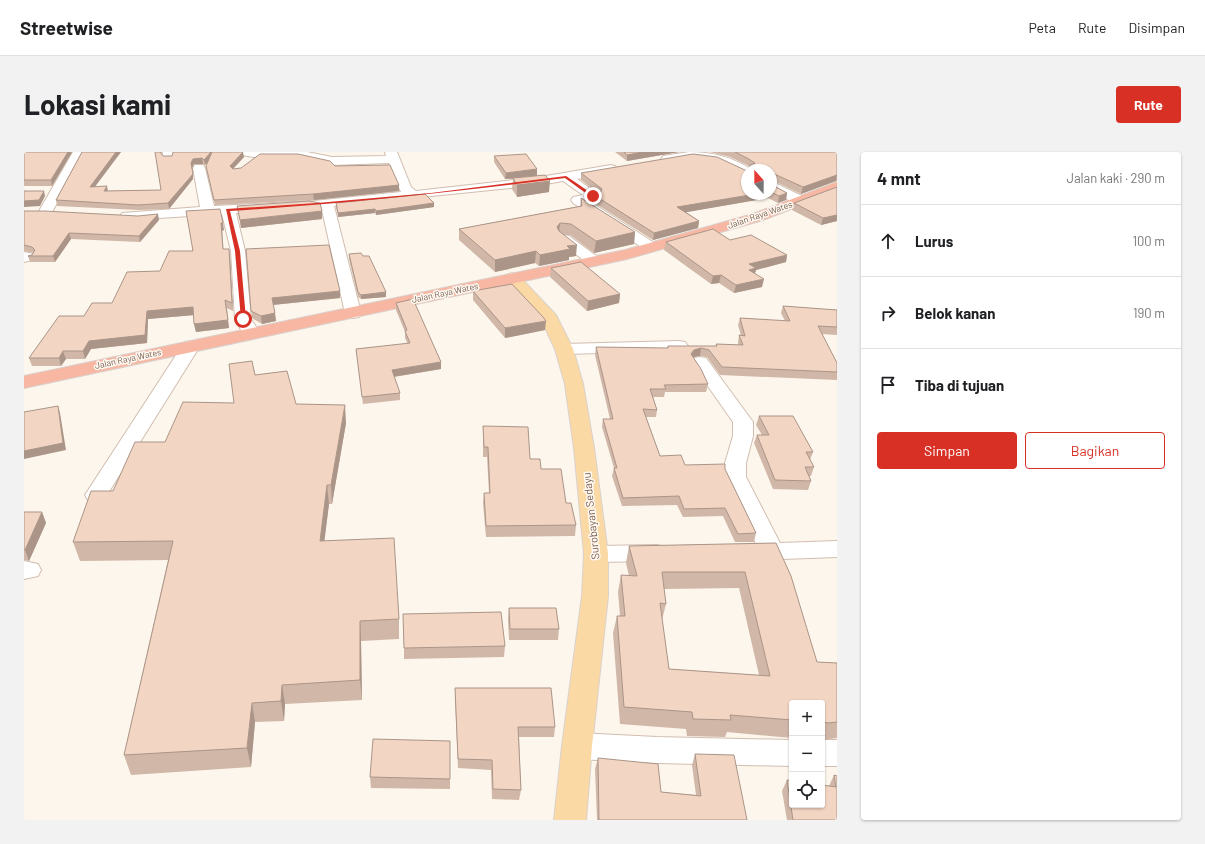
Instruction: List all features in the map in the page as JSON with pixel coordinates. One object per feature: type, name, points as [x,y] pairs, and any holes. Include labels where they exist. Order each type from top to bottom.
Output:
[{"type":"highway","name":"Jalan Raya Wates","points":[[24,382],[594,261],[701,234],[758,217],[837,186]]},
{"type":"main road","name":"Surobayan Sedayu","points":[[512,278],[550,319],[564,349],[574,384],[584,448],[596,554],[595,596],[577,746],[570,820]]},
{"type":"street","points":[[31,212],[52,212],[58,191],[79,152]]},
{"type":"street","points":[[250,156],[299,154],[340,162],[392,156],[405,189],[413,195]]},
{"type":"street","points":[[652,162],[692,155],[709,154],[721,158],[741,169]]},
{"type":"street","points":[[111,215],[154,215],[317,204],[413,195],[566,177],[621,167]]},
{"type":"street","points":[[199,168],[208,211]]},
{"type":"street","points":[[566,177],[593,196],[578,200],[651,247]]},
{"type":"street","points":[[777,188],[801,201]]},
{"type":"street","points":[[44,191],[58,191]]},
{"type":"street","points":[[317,204],[328,208],[352,313]]},
{"type":"street","points":[[228,210],[238,251],[243,319],[251,333]]},
{"type":"street","points":[[564,239],[594,261]]},
{"type":"street","points":[[96,495],[191,346]]},
{"type":"street","points":[[564,349],[679,346]]},
{"type":"street","points":[[700,362],[743,422],[744,432],[734,469],[735,477],[772,551]]},
{"type":"street","points":[[732,552],[837,548]]},
{"type":"street","points":[[596,554],[676,553]]},
{"type":"street","points":[[577,746],[657,750],[789,752]]},
{"type":"street","points":[[825,753],[837,754]]},
{"type":"building","points":[[24,152],[68,152],[51,180],[24,180]]},
{"type":"building","points":[[82,152],[116,152],[90,187],[107,186],[104,191],[161,190],[155,152],[160,152],[163,156],[172,156],[173,152],[211,152],[204,160],[202,158],[193,159],[191,163],[193,174],[168,203],[138,205],[56,200]]},
{"type":"building","points":[[212,152],[243,152],[230,166],[233,169],[241,168],[260,154],[298,154],[330,161],[335,166],[390,165],[399,185],[313,194],[214,200],[206,166]]},
{"type":"building","points":[[624,152],[643,152],[627,155]]},
{"type":"building","points":[[735,152],[837,152],[837,175],[803,187],[777,175],[777,164],[752,164],[755,163]]},
{"type":"building","points":[[526,154],[537,169],[506,173],[494,156]]},
{"type":"building","points":[[693,154],[717,157],[741,168],[741,196],[677,207],[699,221],[654,233],[594,195],[600,193],[602,189],[581,173]]},
{"type":"building","points":[[545,175],[550,181],[517,185],[513,178]]},
{"type":"building","points":[[837,187],[837,215],[823,218],[794,203]]},
{"type":"building","points":[[777,188],[787,193],[779,196],[777,195]]},
{"type":"building","points":[[24,191],[44,191],[39,200],[24,201]]},
{"type":"building","points":[[425,194],[434,203],[376,211],[375,209],[338,213],[336,203]]},
{"type":"building","points":[[581,198],[635,232],[596,241],[571,224],[560,223],[557,227],[559,231],[577,245],[567,246],[570,249],[540,255],[536,251],[495,260],[459,229],[582,206]]},
{"type":"building","points":[[309,201],[320,203],[322,211],[240,220],[237,206]]},
{"type":"building","points":[[220,209],[223,223],[221,223],[223,249],[229,249],[232,303],[225,300],[228,320],[194,324],[193,307],[147,311],[145,335],[89,341],[83,351],[63,351],[59,358],[29,358],[59,316],[84,316],[92,303],[112,303],[127,272],[160,271],[169,251],[193,251],[186,211]]},
{"type":"building","points":[[24,211],[138,216],[158,214],[139,236],[69,233],[53,256],[28,256],[32,255],[35,250],[32,247],[24,245]]},
{"type":"building","points":[[713,229],[730,240],[751,235],[787,255],[749,264],[756,268],[749,270],[764,279],[736,285],[721,275],[713,276],[666,242]]},
{"type":"building","points":[[329,245],[340,291],[272,298],[275,313],[261,316],[251,311],[246,249]]},
{"type":"building","points":[[361,253],[363,256],[369,256],[386,292],[361,295],[358,292],[349,254]]},
{"type":"building","points":[[581,262],[620,294],[588,301],[551,268]]},
{"type":"building","points":[[512,284],[546,321],[505,328],[473,291]]},
{"type":"building","points":[[413,299],[441,362],[392,370],[400,393],[362,397],[356,349],[410,343],[405,331],[407,330],[396,303]]},
{"type":"building","points":[[783,306],[837,310],[837,327],[818,326],[837,363],[837,372],[722,367],[709,350],[701,348],[694,350],[691,354],[701,369],[708,384],[664,385],[666,389],[650,389],[657,410],[643,409],[660,456],[681,455],[685,465],[725,464],[725,469],[756,533],[738,534],[725,508],[684,509],[679,496],[623,498],[614,468],[617,468],[603,419],[613,419],[596,347],[668,348],[668,346],[717,346],[716,344],[743,345],[739,335],[745,336],[740,318],[790,321]]},
{"type":"building","points":[[252,361],[255,375],[287,371],[296,404],[345,405],[331,485],[327,485],[320,541],[394,538],[399,619],[360,621],[360,680],[282,685],[281,701],[252,703],[247,748],[124,755],[173,541],[73,542],[91,491],[113,491],[135,442],[165,442],[183,402],[234,403],[229,364]]},
{"type":"building","points":[[58,406],[63,443],[24,451],[24,412]]},
{"type":"building","points":[[759,416],[793,416],[813,452],[806,452],[814,467],[805,467],[811,481],[775,480],[757,435],[769,435]]},
{"type":"building","points":[[483,426],[528,427],[530,459],[540,459],[541,469],[561,469],[566,503],[571,503],[576,525],[486,526],[484,493],[490,493],[488,447],[484,447]]},
{"type":"building","points":[[24,512],[42,512],[25,550],[24,550]]},
{"type":"building","points":[[776,543],[791,576],[817,662],[837,663],[837,722],[825,722],[825,700],[789,700],[789,720],[730,715],[731,720],[693,719],[692,712],[624,707],[617,616],[625,616],[621,575],[637,576],[629,546]],"holes":[[[662,572],[745,572],[770,676],[669,669],[660,603],[666,604]]]},
{"type":"building","points":[[509,608],[556,608],[559,629],[510,629]]},
{"type":"building","points":[[501,612],[505,646],[404,648],[403,614]]},
{"type":"building","points":[[455,688],[551,688],[555,727],[518,727],[521,790],[493,789],[492,760],[458,759]]},
{"type":"building","points":[[373,739],[450,741],[450,779],[370,777]]},
{"type":"building","points":[[695,754],[734,755],[747,820],[599,820],[598,758],[658,764],[661,792],[701,796]]},
{"type":"building","points":[[834,775],[837,776],[837,820],[793,820],[791,808],[825,808],[825,785],[836,787]]},
{"type":"building","points":[[787,780],[789,780],[789,793]]},
{"type":"route","points":[[243,319],[238,251],[228,210],[431,194],[566,177],[593,196]]}]
